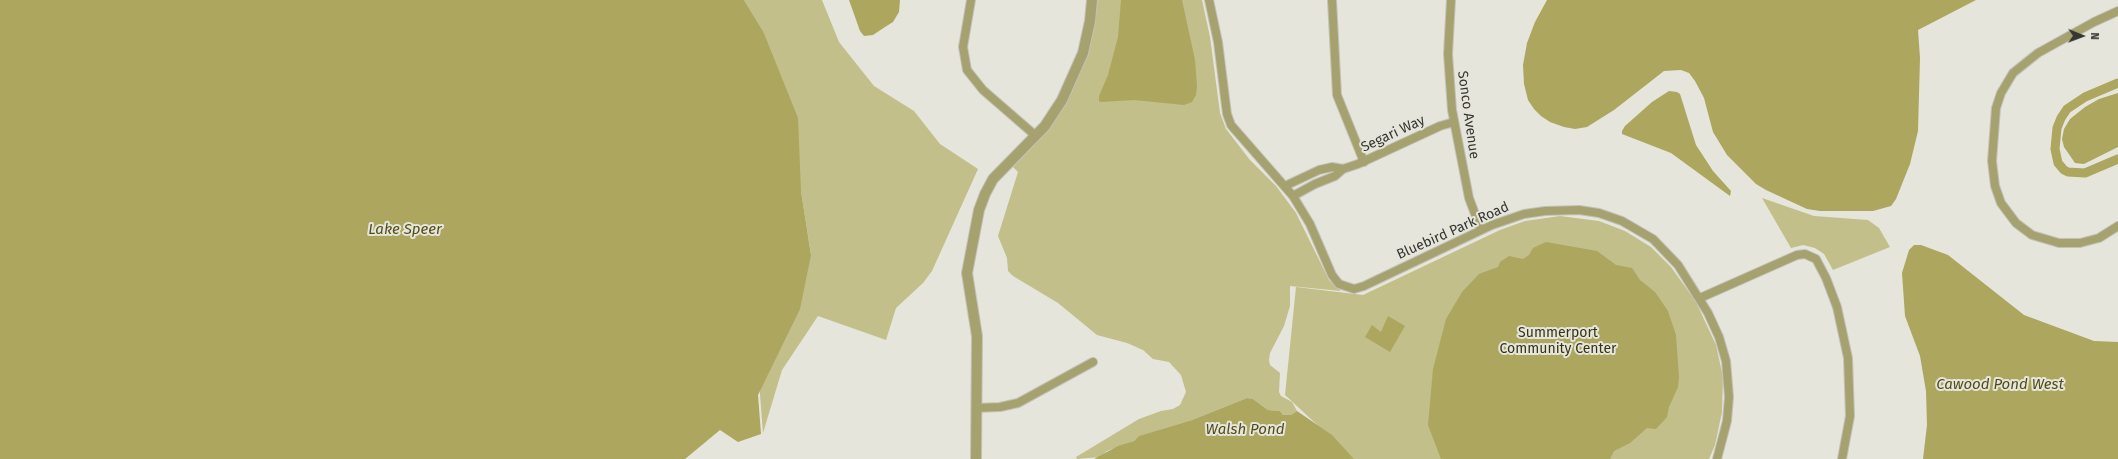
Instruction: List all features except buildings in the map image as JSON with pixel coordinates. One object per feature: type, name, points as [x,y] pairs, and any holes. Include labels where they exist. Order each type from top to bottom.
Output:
[{"type":"street","points":[[971,0],[963,47],[967,70],[982,90],[1036,136]]},
{"type":"street","points":[[976,459],[977,329],[969,294],[967,273],[977,219],[985,194],[994,179],[1036,136],[1056,110],[1076,71],[1088,32],[1092,0]]},
{"type":"street","name":"Bluebird Park Road","points":[[1209,0],[1231,125],[1293,196],[1310,224],[1332,275],[1340,284],[1348,288],[1364,286],[1481,230],[1513,217],[1545,211],[1579,210],[1611,216],[1642,232],[1662,248],[1678,265],[1700,298],[1719,337],[1728,373],[1729,397],[1727,421],[1717,459]]},
{"type":"street","points":[[1332,0],[1337,96],[1364,162]]},
{"type":"street","name":"Sonco Avenue","points":[[1451,0],[1448,69],[1454,122],[1469,198],[1481,230]]},
{"type":"street","points":[[2118,11],[2098,20],[2038,53],[2013,74],[2001,93],[1996,108],[1992,166],[1995,186],[2001,203],[2016,223],[2032,235],[2059,243],[2080,243],[2099,238],[2118,226]]},
{"type":"street","name":"Segari Way","points":[[1293,196],[1334,176],[1343,169],[1364,162],[1440,126],[1454,122]]},
{"type":"street","name":"Segari Way","points":[[1285,186],[1318,170],[1332,167],[1343,169]]},
{"type":"street","points":[[1700,298],[1797,255],[1805,254],[1816,259],[1826,278],[1837,307],[1848,358],[1850,416],[1842,459]]},
{"type":"street","points":[[976,408],[1000,407],[1018,403],[1094,362]]},
{"type":"green space","points":[[744,0],[822,0],[839,42],[874,86],[914,111],[940,144],[978,169],[932,271],[923,283],[896,308],[886,340],[818,316],[782,370],[763,433],[759,382],[811,254],[801,191],[763,31]]},
{"type":"green space","points":[[1096,0],[1202,0],[1210,37],[1220,113],[1226,129],[1250,160],[1276,186],[1296,213],[1329,280],[1341,291],[1290,286],[1290,306],[1284,326],[1270,353],[1269,360],[1270,365],[1280,373],[1279,392],[1281,396],[1292,402],[1297,411],[1291,415],[1283,415],[1280,411],[1268,410],[1253,399],[1247,398],[1192,420],[1140,436],[1134,441],[1107,451],[1100,457],[1077,459],[1076,457],[1139,419],[1161,411],[1173,409],[1180,405],[1186,392],[1181,375],[1169,362],[1153,359],[1143,350],[1127,343],[1097,335],[1058,303],[1013,276],[1008,271],[1007,258],[998,236],[1018,172],[1012,166],[1051,126],[1073,89],[1090,43]]},
{"type":"green space","points":[[1762,198],[1814,216],[1868,220],[1879,228],[1890,247],[1833,270],[1824,254],[1815,248],[1803,245],[1791,248]]},
{"type":"green space","name":"Summerport Community Center","points":[[1560,216],[1599,221],[1625,231],[1651,247],[1671,267],[1696,302],[1716,345],[1723,377],[1722,412],[1715,445],[1709,459],[1354,459],[1285,395],[1296,287],[1363,295],[1500,230],[1525,221]]},
{"type":"water","name":"Lake Speer","points":[[0,0],[744,0],[763,31],[798,118],[801,191],[811,255],[800,309],[758,395],[761,434],[738,442],[720,430],[685,459],[0,459]]},
{"type":"water","points":[[849,0],[900,0],[899,12],[893,22],[873,35],[864,36],[860,31]]},
{"type":"water","points":[[1121,0],[1182,0],[1195,60],[1197,86],[1196,95],[1192,102],[1184,105],[1134,100],[1099,101],[1099,96],[1108,75],[1118,37]]},
{"type":"water","points":[[1547,0],[1976,0],[1918,30],[1920,58],[1918,131],[1910,164],[1896,199],[1891,206],[1873,211],[1820,211],[1807,209],[1756,184],[1727,155],[1713,132],[1704,98],[1695,81],[1689,73],[1681,70],[1664,71],[1614,110],[1587,127],[1575,129],[1564,127],[1550,122],[1541,116],[1528,100],[1524,84],[1523,65],[1527,43],[1535,22]]},
{"type":"water","points":[[1669,91],[1680,94],[1696,145],[1713,171],[1731,191],[1730,196],[1671,153],[1622,134],[1625,126],[1652,102]]},
{"type":"water","points":[[2118,93],[2118,147],[2084,164],[2075,163],[2064,147],[2062,139],[2064,129],[2070,119],[2085,107],[2099,99]]},
{"type":"water","points":[[1546,242],[1597,251],[1616,265],[1632,268],[1640,280],[1655,292],[1668,311],[1676,335],[1679,377],[1678,387],[1669,407],[1667,417],[1656,429],[1647,428],[1630,443],[1614,451],[1610,459],[1441,459],[1428,425],[1433,369],[1446,319],[1462,292],[1479,274],[1498,267],[1500,262],[1509,256],[1523,259],[1529,255],[1533,248]]},
{"type":"water","name":"Cawood Pond West","points":[[1914,245],[1921,245],[1948,255],[2024,315],[2094,341],[2118,342],[2118,459],[1923,459],[1927,425],[1926,391],[1920,356],[1905,316],[1902,273],[1909,250]]},
{"type":"water","points":[[1388,316],[1405,326],[1390,352],[1365,337],[1372,325],[1381,332]]},
{"type":"water","name":"Walsh Pond","points":[[1247,398],[1253,399],[1268,410],[1280,411],[1283,415],[1291,415],[1297,411],[1332,435],[1354,459],[1094,459],[1118,446],[1134,441],[1139,436],[1192,420]]},
{"type":"waterway","points":[[2118,83],[2085,97],[2067,109],[2057,128],[2055,149],[2058,163],[2068,172],[2085,173],[2118,159]]}]
